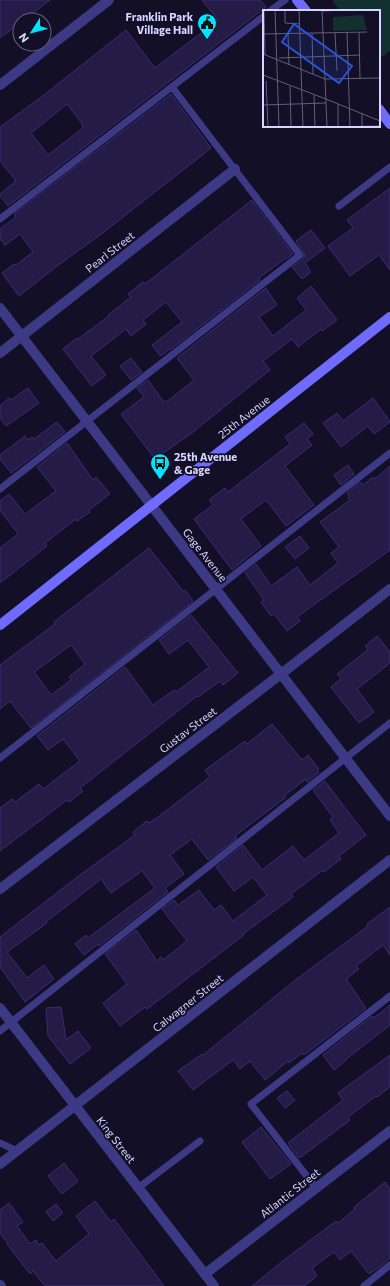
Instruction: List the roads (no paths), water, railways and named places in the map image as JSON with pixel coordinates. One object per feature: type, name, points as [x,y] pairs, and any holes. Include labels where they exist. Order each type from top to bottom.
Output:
[{"type":"street","points":[[0,85],[109,0]]},
{"type":"street","points":[[298,0],[305,10]]},
{"type":"street","points":[[380,110],[390,124]]},
{"type":"street","name":"Pearl Street","points":[[0,353],[235,169]]},
{"type":"street","name":"Gage Avenue","points":[[0,308],[390,816]]},
{"type":"street","name":"25th Avenue","points":[[0,625],[390,317]]},
{"type":"street","name":"Gustav Street","points":[[0,889],[390,589]]},
{"type":"street","name":"Calwagner Street","points":[[0,1164],[390,860]]},
{"type":"street","name":"King Street","points":[[0,1008],[214,1286]]},
{"type":"street","name":"Atlantic Street","points":[[205,1274],[390,1131]]},
{"type":"lane","points":[[271,10],[285,0]]},
{"type":"lane","points":[[0,218],[263,17]]},
{"type":"lane","points":[[0,489],[300,254],[172,87]]},
{"type":"lane","points":[[339,206],[390,167]]},
{"type":"lane","points":[[0,758],[390,453]]},
{"type":"lane","points":[[0,1031],[390,723]]},
{"type":"lane","points":[[316,1188],[251,1104],[390,996]]},
{"type":"lane","points":[[138,1188],[200,1141]]},
{"type":"lane","points":[[0,1143],[17,1151]]},
{"type":"lane","points":[[364,1286],[390,1265]]},
{"type":"place","name":"Franklin Park Village Hall","points":[[207,40]]},
{"type":"place","name":"25th Avenue & Gage","points":[[160,480]]}]
